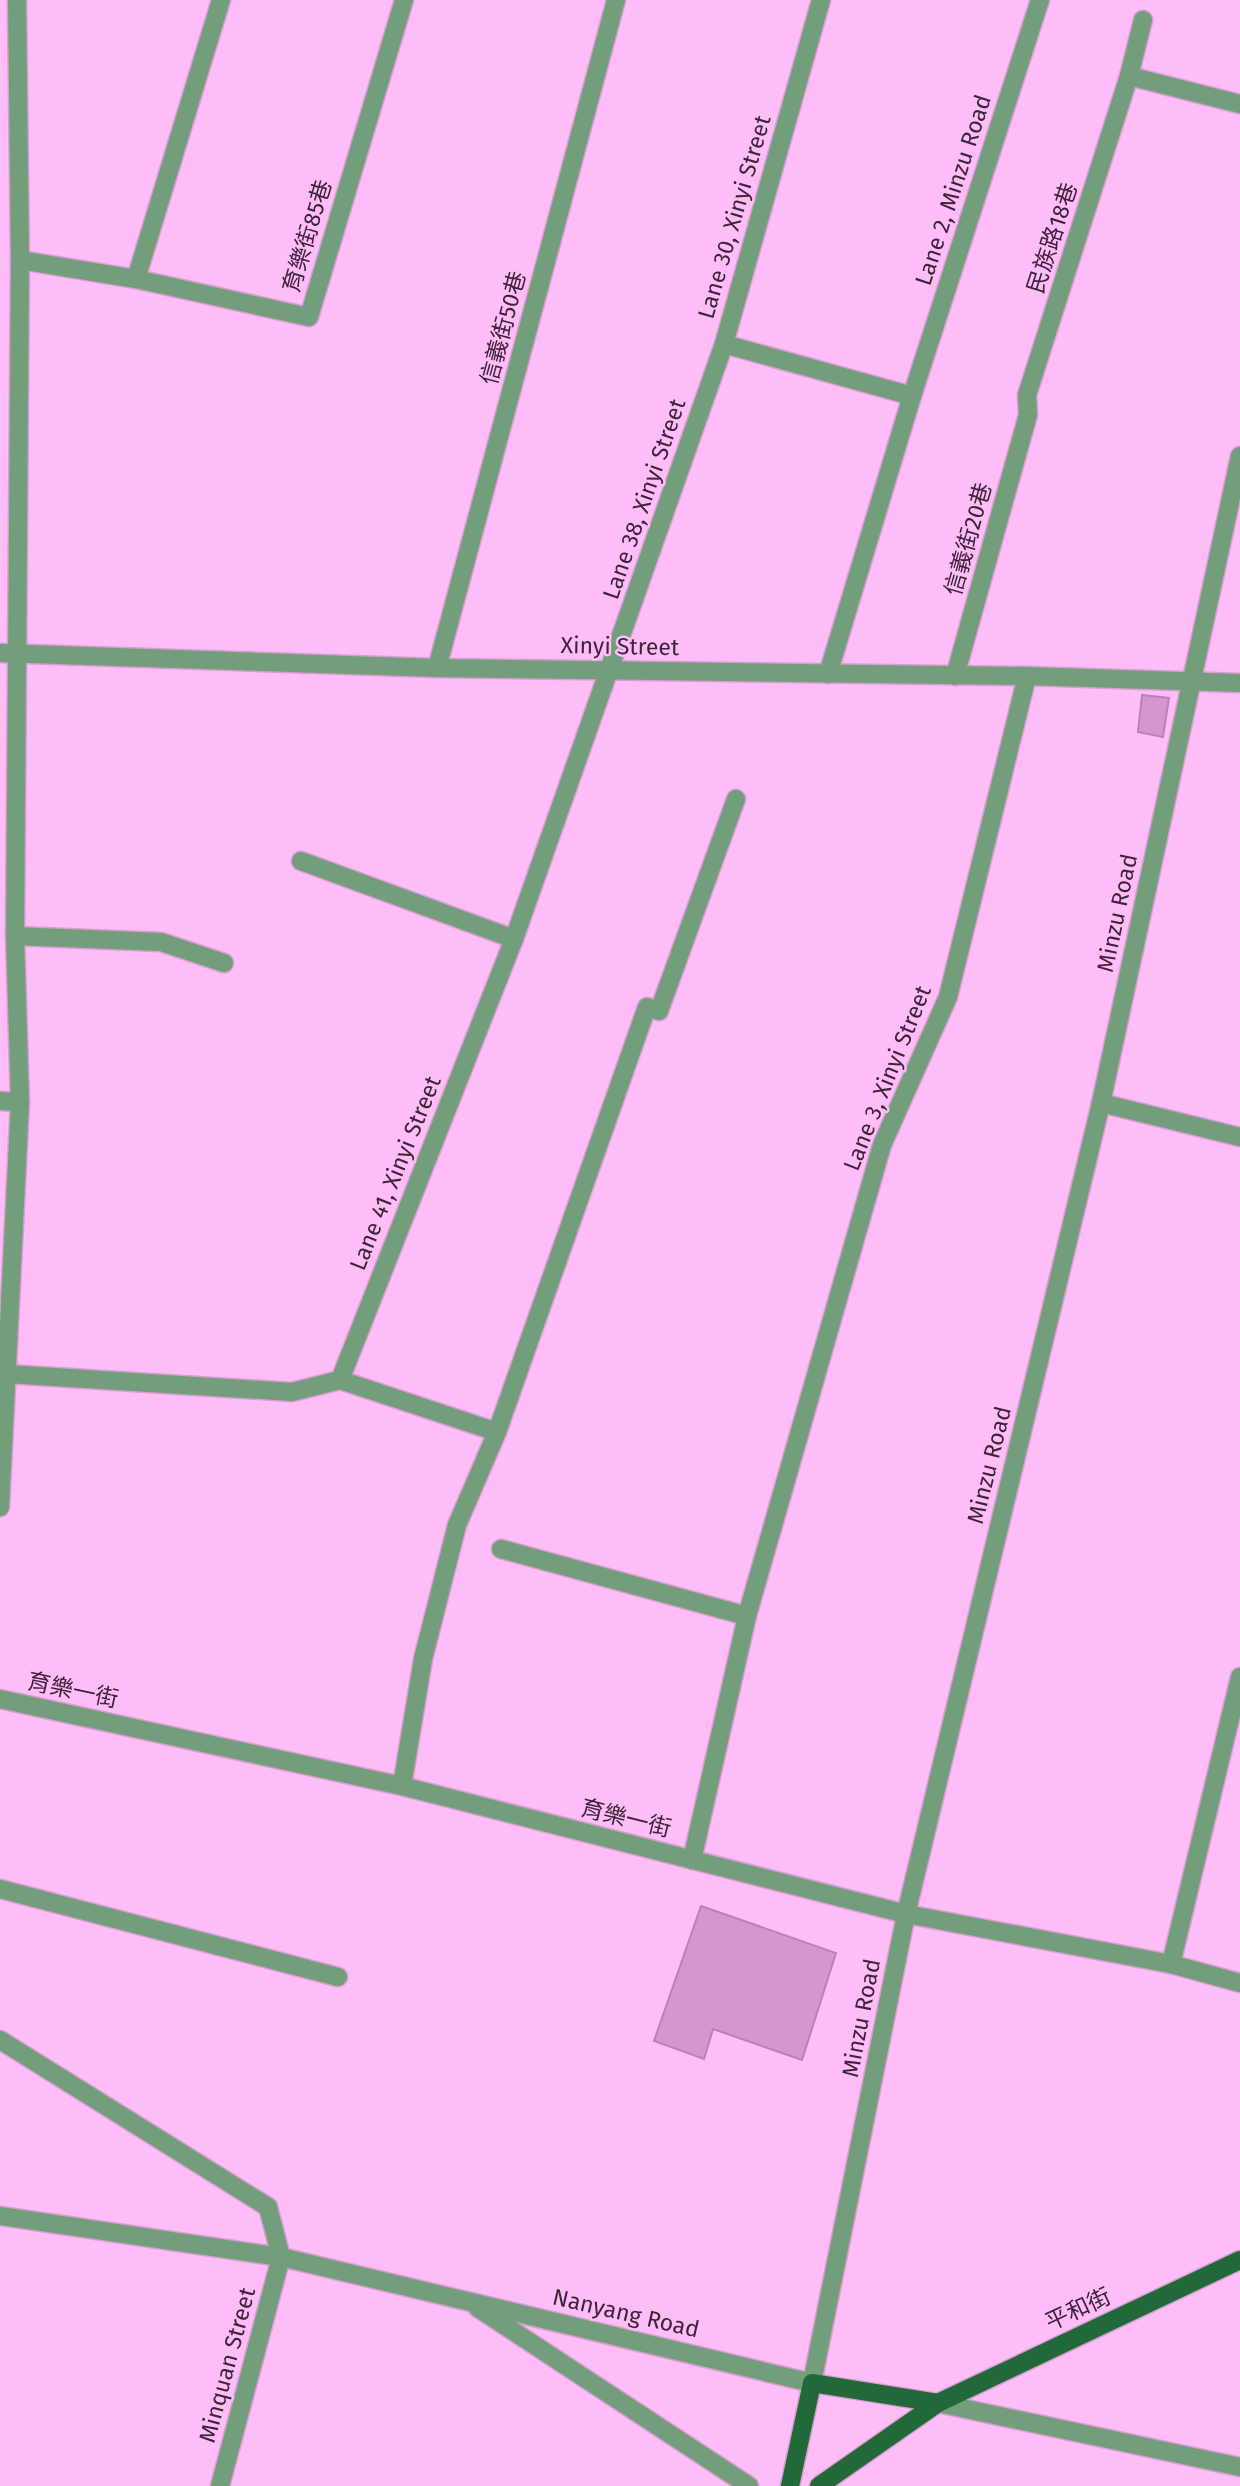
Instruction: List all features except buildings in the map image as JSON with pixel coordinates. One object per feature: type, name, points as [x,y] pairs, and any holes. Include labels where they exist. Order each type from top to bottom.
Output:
[{"type":"main road","name":"平和街","points":[[819,2486],[938,2403],[1240,2260]]},
{"type":"main road","name":"Nanyang Road","points":[[813,2383],[938,2403]]},
{"type":"main road","name":"Minzu Road","points":[[790,2486],[813,2383]]},
{"type":"street","points":[[0,1507],[20,1102],[8,654],[20,260],[17,0]]},
{"type":"street","points":[[136,279],[221,0]]},
{"type":"street","name":"育樂街85巷","points":[[20,260],[136,279],[309,317],[404,0]]},
{"type":"street","name":"信義街50巷","points":[[437,668],[617,0]]},
{"type":"street","name":"Lane 30, Xinyi Street","points":[[821,0],[724,344],[912,396]]},
{"type":"street","name":"Lane 2, Minzu Road","points":[[912,396],[1040,0]]},
{"type":"street","name":"民族路18巷","points":[[1028,415],[1027,395],[1129,75],[1143,20]]},
{"type":"street","points":[[1129,75],[1240,104]]},
{"type":"street","name":"Lane 38, Xinyi Street","points":[[610,670],[724,344]]},
{"type":"street","points":[[828,674],[912,396]]},
{"type":"street","name":"信義街20巷","points":[[955,676],[1028,415]]},
{"type":"street","name":"Minzu Road","points":[[813,2383],[906,1914],[1101,1104],[1240,456]]},
{"type":"street","name":"Xinyi Street","points":[[8,654],[437,668],[1240,683]]},
{"type":"street","name":"Lane 41, Xinyi Street","points":[[340,1380],[514,939],[610,670]]},
{"type":"street","name":"Lane 3, Xinyi Street","points":[[692,1860],[747,1616],[882,1145],[948,997],[1027,677]]},
{"type":"street","points":[[402,1786],[424,1659],[457,1525],[497,1432],[647,1007],[659,1011],[736,799]]},
{"type":"street","points":[[301,861],[514,939]]},
{"type":"street","points":[[15,936],[161,942],[224,963]]},
{"type":"street","points":[[0,1101],[20,1102]]},
{"type":"street","points":[[1101,1104],[1240,1137]]},
{"type":"street","points":[[7,1374],[292,1392],[340,1380],[497,1432]]},
{"type":"street","points":[[501,1549],[747,1616]]},
{"type":"street","points":[[1171,1965],[1240,1677]]},
{"type":"street","name":"育樂一街","points":[[0,1699],[402,1786],[906,1914],[1171,1965],[1240,1983]]},
{"type":"street","points":[[0,1889],[338,1977]]},
{"type":"street","points":[[0,2040],[268,2207],[281,2257]]},
{"type":"street","name":"Nanyang Road","points":[[0,2216],[281,2257],[813,2383]]},
{"type":"street","name":"Minquan Street","points":[[219,2486],[281,2257]]},
{"type":"street","points":[[466,2300],[749,2486]]},
{"type":"street","name":"Nanyang Road","points":[[938,2403],[1240,2467]]}]
